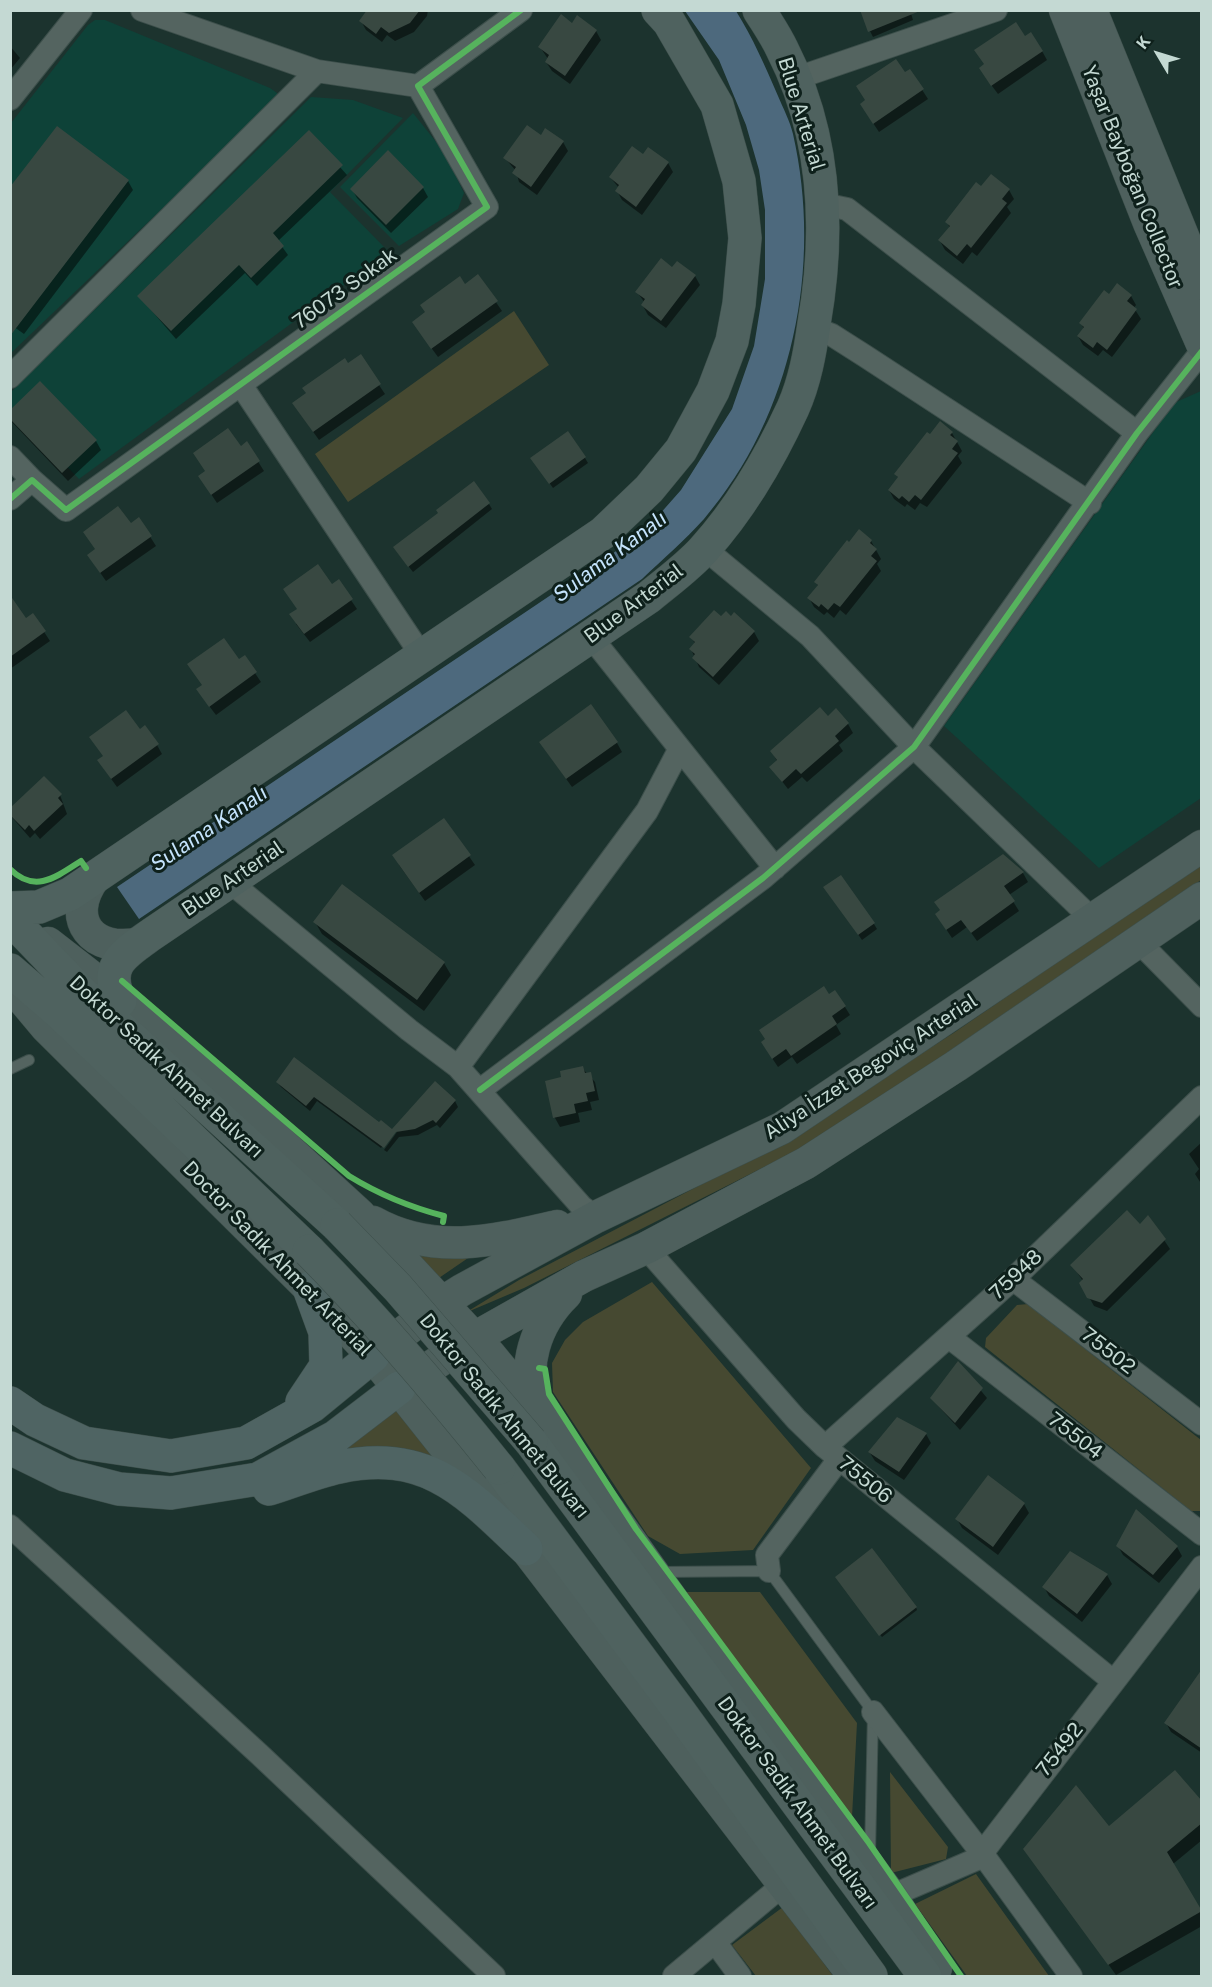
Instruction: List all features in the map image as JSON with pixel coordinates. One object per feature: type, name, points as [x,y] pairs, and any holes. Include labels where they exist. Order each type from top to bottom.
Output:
[{"type":"highway","points":[[291,1418],[326,1366],[326,1332],[302,1268]]},
{"type":"highway","points":[[10,1402],[35,1420],[84,1443],[171,1456],[246,1443],[312,1406],[373,1356]]},
{"type":"highway","points":[[171,1493],[258,1479],[335,1437],[399,1388]]},
{"type":"highway","points":[[10,1448],[65,1475],[119,1489],[171,1493],[263,1491],[340,1467],[398,1462],[426,1470],[452,1483],[476,1501],[526,1549]]},
{"type":"main road","points":[[10,908],[39,907],[70,894],[603,533],[649,489],[681,450],[713,391],[732,341],[739,304],[745,238],[739,181],[717,105],[669,22],[658,10]]},
{"type":"main road","name":"Blue Arterial","points":[[120,1001],[113,986],[113,974],[119,959],[649,597],[705,549],[754,482],[794,406],[809,360],[823,275],[823,204],[821,176],[814,146],[783,50],[759,10]]},
{"type":"main road","name":"Yaşar Bayboğan Collector","points":[[1065,10],[1149,224],[1202,344]]},
{"type":"main road","name":"Yaşar Bayboğan Collector","points":[[1091,10],[1202,283]]},
{"type":"main road","name":"Aliya İzzet Begoviç Arterial","points":[[373,1356],[443,1302],[596,1217],[782,1128],[1202,846]]},
{"type":"main road","points":[[94,878],[81,903],[83,921],[87,928],[95,936],[112,944],[140,943]]},
{"type":"main road","points":[[399,1388],[474,1338],[584,1276],[646,1248],[806,1163],[956,1066],[1137,940],[1202,898]]},
{"type":"main road","points":[[10,916],[120,1001],[443,1302],[529,1402],[543,1437],[653,1571],[717,1663],[883,1884],[941,1977]]},
{"type":"main road","name":"Doktor Sadık Ahmet Bulvarı","points":[[10,916],[81,992],[346,1213],[398,1288],[543,1437],[925,1977]]},
{"type":"main road","name":"Doktor Sadık Ahmet Bulvarı","points":[[10,970],[69,1022],[302,1268],[426,1378],[499,1468],[684,1717],[871,1977]]},
{"type":"main road","name":"Doctor Sadık Ahmet Arterial","points":[[10,984],[46,1027],[302,1268],[526,1549],[854,1977]]},
{"type":"main road","points":[[346,1213],[391,1232],[442,1244],[507,1238],[596,1217]]},
{"type":"main road","points":[[302,1268],[303,1275],[329,1281],[341,1278],[352,1270],[361,1258],[365,1242],[363,1228],[346,1213]]},
{"type":"main road","points":[[543,1437],[533,1396],[530,1364],[541,1325],[558,1302],[584,1276]]},
{"type":"main road","points":[[456,1460],[448,1442],[446,1422],[454,1400],[462,1392],[475,1384],[489,1382],[512,1389],[529,1402]]},
{"type":"street","points":[[10,99],[81,10]]},
{"type":"street","points":[[142,10],[317,71],[418,86],[520,10]]},
{"type":"street","points":[[794,79],[996,10]]},
{"type":"street","points":[[10,377],[317,71]]},
{"type":"street","name":"76073 Sokak","points":[[32,480],[66,510],[487,207],[418,86]]},
{"type":"street","points":[[823,204],[847,209],[1137,433]]},
{"type":"street","points":[[814,328],[832,335],[1090,503]]},
{"type":"street","points":[[480,1090],[775,868],[914,747],[1090,503],[1137,433],[1202,351]]},
{"type":"street","points":[[241,385],[422,656]]},
{"type":"street","points":[[10,457],[32,480],[10,499]]},
{"type":"street","points":[[705,549],[810,636],[914,747],[1092,919]]},
{"type":"street","points":[[591,637],[775,868]]},
{"type":"street","points":[[458,1067],[647,811],[679,750]]},
{"type":"street","points":[[230,882],[409,1030],[458,1067],[582,1207],[596,1217]]},
{"type":"street","points":[[1137,940],[1202,1006]]},
{"type":"street","name":"75948","points":[[769,1571],[767,1555],[832,1453],[949,1337],[1013,1279],[1202,1097]]},
{"type":"street","name":"75506","points":[[646,1248],[796,1419],[832,1453],[1113,1681]]},
{"type":"street","name":"75502","points":[[1013,1279],[1202,1424]]},
{"type":"street","name":"75504","points":[[949,1337],[1202,1534]]},
{"type":"street","points":[[10,1526],[259,1754],[494,1977]]},
{"type":"street","name":"75492","points":[[984,1856],[986,1848],[1202,1567]]},
{"type":"street","points":[[873,1712],[984,1856],[1071,1977]]},
{"type":"street","points":[[883,1884],[984,1856]]},
{"type":"street","points":[[674,1977],[783,1885]]},
{"type":"street","points":[[714,1942],[740,1977]]},
{"type":"lane","points":[[10,1069],[29,1060]]},
{"type":"lane","points":[[653,1571],[769,1571],[873,1712],[869,1852],[883,1884]]},
{"type":"shaded area","points":[[95,20],[105,20],[270,88],[277,93],[277,99],[11,353],[11,123],[88,25]]},
{"type":"shaded area","points":[[311,97],[353,100],[403,118],[330,192],[389,252],[79,479],[11,409],[11,392]]},
{"type":"shaded area","points":[[413,113],[445,153],[464,193],[458,209],[399,246],[340,187]]},
{"type":"shaded area","points":[[514,311],[549,365],[348,502],[315,454]]},
{"type":"shaded area","points":[[1201,391],[1201,798],[1099,868],[944,726],[1174,403]]},
{"type":"shaded area","points":[[1201,863],[1201,880],[963,1043],[794,1152],[524,1288],[465,1313],[519,1280],[786,1140],[955,1032]]},
{"type":"shaded area","points":[[395,1241],[471,1256],[436,1280]]},
{"type":"shaded area","points":[[652,1282],[811,1468],[753,1550],[680,1554],[648,1536],[553,1392],[552,1363],[565,1340],[583,1322]]},
{"type":"shaded area","points":[[1028,1304],[1201,1440],[1201,1511],[1191,1511],[985,1347],[986,1338],[1017,1305]]},
{"type":"shaded area","points":[[399,1407],[437,1457],[335,1455]]},
{"type":"shaded area","points":[[686,1592],[760,1592],[857,1723],[852,1817]]},
{"type":"shaded area","points":[[890,1772],[948,1847],[946,1859],[891,1873]]},
{"type":"shaded area","points":[[976,1874],[1049,1976],[967,1976],[915,1904]]},
{"type":"shaded area","points":[[783,1907],[833,1976],[756,1976],[732,1945]]},
{"type":"water","name":"Sulama Kanalı","points":[[685,11],[736,11],[748,31],[790,124],[801,184],[804,235],[801,286],[793,337],[779,386],[760,434],[735,478],[704,519],[642,579],[139,919],[117,887],[643,533],[681,490],[732,409],[754,346],[765,279],[765,210],[759,170],[746,125],[719,60]]},
{"type":"building","points":[[367,10],[420,10],[410,23],[389,33],[381,27],[376,34],[359,21]]},
{"type":"building","points":[[860,10],[919,10],[920,11],[868,32]]},
{"type":"building","points":[[561,14],[572,23],[577,15],[597,30],[565,76],[545,62],[549,55],[538,47]]},
{"type":"building","points":[[1016,22],[1025,36],[1031,32],[1043,51],[991,86],[979,68],[984,64],[974,50]]},
{"type":"building","points":[[896,59],[905,72],[910,69],[924,89],[873,124],[860,104],[865,100],[856,86]]},
{"type":"building","points":[[527,125],[541,135],[545,128],[564,141],[531,187],[512,173],[516,167],[503,158]]},
{"type":"building","points":[[57,126],[129,180],[10,336],[10,187]]},
{"type":"building","points":[[309,130],[343,165],[273,233],[284,246],[251,278],[239,265],[171,331],[137,296]]},
{"type":"building","points":[[632,146],[643,154],[648,147],[669,162],[636,207],[615,191],[619,185],[609,177]]},
{"type":"building","points":[[388,150],[424,187],[386,225],[350,189]]},
{"type":"building","points":[[991,174],[1010,189],[1002,199],[1007,203],[971,248],[967,244],[957,256],[938,240],[950,226],[945,222],[976,182],[981,186]]},
{"type":"building","points":[[661,258],[672,267],[677,261],[696,275],[661,321],[641,305],[645,299],[635,292]]},
{"type":"building","points":[[478,274],[498,301],[431,349],[412,322],[425,312],[420,305],[460,276],[465,284]]},
{"type":"building","points":[[1117,283],[1132,295],[1127,301],[1137,309],[1107,350],[1097,342],[1093,348],[1077,336],[1084,327],[1079,323],[1104,290],[1109,294]]},
{"type":"building","points":[[361,354],[381,384],[313,432],[292,403],[306,393],[302,388],[345,358],[348,363]]},
{"type":"building","points":[[40,381],[97,440],[62,473],[10,419],[10,410]]},
{"type":"building","points":[[940,421],[953,432],[950,435],[958,441],[952,449],[958,453],[921,500],[915,495],[909,502],[902,496],[899,499],[888,490],[898,477],[894,474],[927,432],[930,434]]},
{"type":"building","points":[[228,428],[241,446],[247,441],[260,461],[211,495],[198,476],[205,471],[193,453]]},
{"type":"building","points":[[568,431],[586,457],[549,484],[530,458]]},
{"type":"building","points":[[474,481],[490,503],[408,567],[393,547],[438,513],[436,510]]},
{"type":"building","points":[[118,506],[131,523],[139,517],[152,536],[100,573],[87,555],[95,549],[83,532]]},
{"type":"building","points":[[859,529],[872,540],[870,543],[877,549],[871,556],[877,561],[840,607],[834,603],[828,610],[821,604],[819,607],[807,598],[818,585],[814,582],[847,540],[849,542]]},
{"type":"building","points":[[318,564],[332,584],[339,579],[353,599],[304,634],[289,614],[297,609],[283,589]]},
{"type":"building","points":[[10,595],[26,618],[33,613],[46,631],[10,657]]},
{"type":"building","points":[[714,610],[721,616],[726,611],[731,616],[734,612],[755,631],[713,677],[692,658],[695,654],[689,649],[695,642],[689,637]]},
{"type":"building","points":[[224,638],[239,659],[245,655],[257,672],[209,707],[196,689],[202,685],[187,664]]},
{"type":"building","points":[[591,704],[618,742],[566,779],[539,742]]},
{"type":"building","points":[[820,707],[828,716],[836,708],[849,723],[835,736],[839,741],[801,774],[796,769],[782,782],[769,767],[777,760],[770,751]]},
{"type":"building","points":[[126,710],[140,729],[145,725],[159,744],[111,779],[97,760],[103,756],[89,737]]},
{"type":"building","points":[[44,776],[62,794],[58,798],[63,804],[34,831],[29,825],[25,830],[10,815],[10,808]]},
{"type":"building","points":[[444,818],[471,855],[419,893],[392,855]]},
{"type":"building","points":[[1003,854],[1024,872],[1004,886],[1015,901],[971,933],[961,920],[946,930],[935,914],[940,910],[934,902]]},
{"type":"building","points":[[841,875],[875,923],[858,935],[823,887]]},
{"type":"building","points":[[342,884],[445,962],[417,1000],[313,922]]},
{"type":"building","points":[[824,986],[829,994],[835,990],[846,1006],[832,1016],[837,1024],[791,1056],[786,1049],[772,1059],[761,1042],[765,1039],[759,1030]]},
{"type":"building","points":[[294,1057],[379,1122],[381,1120],[392,1129],[435,1081],[456,1100],[436,1123],[433,1120],[415,1129],[396,1132],[384,1148],[314,1097],[306,1106],[276,1082]]},
{"type":"building","points":[[583,1066],[585,1073],[591,1072],[595,1091],[586,1093],[588,1101],[574,1104],[576,1113],[553,1118],[545,1081],[561,1077],[560,1071]]},
{"type":"building","points":[[1127,1210],[1140,1224],[1148,1215],[1166,1239],[1102,1303],[1087,1298],[1079,1283],[1083,1279],[1070,1265]]},
{"type":"building","points":[[958,1361],[983,1388],[955,1423],[930,1398]]},
{"type":"building","points":[[897,1417],[927,1433],[899,1472],[868,1452]]},
{"type":"building","points":[[988,1475],[1025,1503],[993,1547],[955,1519]]},
{"type":"building","points":[[1136,1509],[1178,1546],[1153,1575],[1116,1546]]},
{"type":"building","points":[[872,1548],[917,1607],[879,1636],[835,1577]]},
{"type":"building","points":[[1070,1551],[1108,1574],[1077,1614],[1042,1587]]},
{"type":"building","points":[[1202,1669],[1202,1749],[1164,1723]]},
{"type":"building","points":[[1175,1770],[1202,1801],[1202,1823],[1167,1852],[1202,1911],[1108,1965],[1023,1849],[1076,1785],[1109,1826]]},
{"type":"cycle path","points":[[10,499],[32,480],[66,510],[487,207],[418,86],[521,10]]},
{"type":"cycle path","points":[[480,1090],[763,878],[914,747],[1137,433],[1202,351]]},
{"type":"cycle path","points":[[10,869],[28,881],[37,882],[63,873],[81,861],[86,868]]},
{"type":"cycle path","points":[[122,981],[349,1176],[395,1200],[444,1216],[443,1222]]},
{"type":"cycle path","points":[[539,1368],[545,1369],[549,1394],[636,1529],[869,1843],[961,1976]]}]
